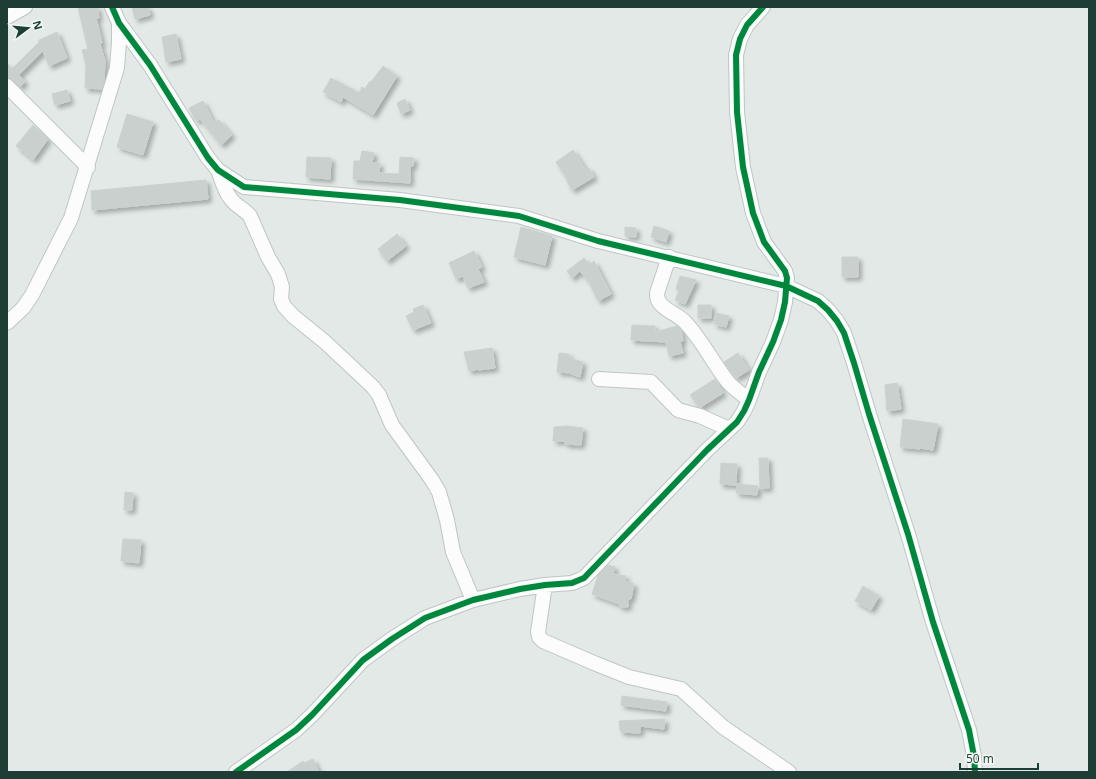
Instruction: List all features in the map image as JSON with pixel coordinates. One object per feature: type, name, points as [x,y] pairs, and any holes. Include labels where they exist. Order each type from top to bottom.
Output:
[{"type":"street","points":[[7,17],[25,7]]},
{"type":"street","points":[[112,7],[119,23],[150,65],[208,158],[218,170],[244,187]]},
{"type":"street","points":[[236,772],[296,730],[363,660],[425,618],[473,600],[520,589],[572,583],[584,578],[636,522],[729,429],[740,416],[749,400],[781,320],[786,286],[785,271],[764,242],[753,213],[743,167],[737,112],[736,55],[740,40],[747,25],[763,7]]},
{"type":"street","points":[[7,323],[23,308],[32,295],[71,218],[88,167],[117,68],[119,23]]},
{"type":"street","points":[[7,86],[88,167]]},
{"type":"street","points":[[218,170],[225,189],[231,199],[250,216],[268,257],[278,274],[282,287],[282,299],[284,306],[293,316],[373,387],[379,395],[392,425],[432,480],[439,492],[447,520],[453,552],[473,600]]},
{"type":"street","points":[[225,189],[244,187],[400,200],[519,216],[598,241],[786,286],[818,301],[837,321],[844,333],[868,414],[908,534],[933,622],[969,730],[974,756],[975,772]]},
{"type":"street","points":[[669,257],[657,293],[659,303],[683,320],[710,354],[729,382],[749,400]]},
{"type":"street","points":[[599,379],[651,382],[678,410],[700,416],[729,429]]},
{"type":"street","points":[[545,585],[538,632],[539,637],[543,641],[594,664],[629,677],[681,689],[723,727],[789,772]]},
{"type":"building","points":[[78,7],[97,7],[99,18],[96,18],[102,43],[100,44],[105,61],[102,89],[85,88],[86,65],[82,50],[88,49]]},
{"type":"building","points":[[132,7],[148,7],[150,15],[135,19]]},
{"type":"building","points":[[57,32],[67,58],[49,66],[43,51],[19,75],[25,82],[20,87],[13,80],[7,78],[7,63],[12,69],[39,42],[39,40]]},
{"type":"building","points":[[176,34],[181,59],[166,62],[162,37]]},
{"type":"building","points":[[383,66],[397,76],[373,115],[343,97],[341,102],[323,92],[331,78],[359,93],[362,87],[365,89]]},
{"type":"building","points":[[67,90],[70,101],[55,105],[52,94]]},
{"type":"building","points":[[405,99],[410,110],[401,114],[397,103]]},
{"type":"building","points":[[203,101],[214,123],[219,120],[232,135],[221,145],[200,119],[196,121],[189,108]]},
{"type":"building","points":[[127,114],[153,122],[143,155],[117,147]]},
{"type":"building","points":[[33,125],[48,139],[33,160],[16,146]]},
{"type":"building","points":[[573,150],[586,170],[589,168],[594,177],[572,190],[567,181],[568,180],[556,162]]},
{"type":"building","points":[[362,151],[374,153],[372,163],[380,163],[379,173],[399,174],[400,157],[414,158],[413,166],[410,166],[410,183],[353,179],[354,161],[360,161]]},
{"type":"building","points":[[307,157],[331,158],[330,179],[306,177]]},
{"type":"building","points":[[206,180],[208,199],[92,210],[91,191]]},
{"type":"building","points":[[654,226],[669,231],[666,242],[651,237]]},
{"type":"building","points":[[521,227],[552,236],[545,265],[514,257]]},
{"type":"building","points":[[625,227],[636,228],[636,237],[625,236]]},
{"type":"building","points":[[397,234],[406,246],[387,261],[378,249]]},
{"type":"building","points":[[474,251],[482,267],[478,269],[484,282],[468,288],[463,276],[456,279],[449,263]]},
{"type":"building","points":[[842,257],[858,257],[858,277],[842,277]]},
{"type":"building","points":[[584,258],[589,265],[594,261],[611,294],[598,301],[589,282],[580,271],[572,278],[567,271]]},
{"type":"building","points":[[680,276],[696,280],[685,304],[675,300],[679,291],[676,289]]},
{"type":"building","points":[[423,305],[431,323],[413,330],[406,316],[414,312],[413,309]]},
{"type":"building","points":[[698,305],[711,305],[711,318],[698,318]]},
{"type":"building","points":[[716,313],[729,316],[726,327],[714,324]]},
{"type":"building","points":[[632,325],[655,326],[655,332],[677,326],[681,330],[683,341],[680,342],[683,353],[669,356],[666,342],[631,340]]},
{"type":"building","points":[[492,348],[495,368],[469,371],[464,352]]},
{"type":"building","points":[[559,353],[569,354],[569,358],[583,362],[580,377],[571,374],[572,373],[557,372]]},
{"type":"building","points":[[738,353],[749,370],[736,378],[724,362]]},
{"type":"building","points":[[715,379],[723,393],[699,407],[690,395]]},
{"type":"building","points":[[897,383],[901,409],[887,411],[885,385]]},
{"type":"building","points":[[903,419],[938,424],[933,450],[900,447]]},
{"type":"building","points":[[567,426],[583,428],[581,445],[565,444],[565,441],[553,441],[554,427]]},
{"type":"building","points":[[759,458],[768,458],[769,488],[760,488]]},
{"type":"building","points":[[721,463],[737,464],[736,485],[720,484]]},
{"type":"building","points":[[737,484],[758,486],[757,495],[736,493]]},
{"type":"building","points":[[125,492],[133,493],[132,510],[124,510]]},
{"type":"building","points":[[123,539],[141,540],[139,563],[121,561]]},
{"type":"building","points":[[608,565],[615,567],[613,574],[626,576],[625,581],[634,584],[631,599],[628,599],[628,607],[620,607],[619,604],[592,594],[598,575]]},
{"type":"building","points":[[863,586],[879,596],[871,610],[855,601]]},
{"type":"building","points":[[622,696],[667,702],[666,711],[621,705]]},
{"type":"building","points":[[665,719],[664,729],[640,726],[640,733],[621,732],[620,730],[619,721]]},
{"type":"building","points":[[313,759],[319,772],[287,772],[303,761],[304,763]]},
{"type":"cycle path","points":[[112,7],[119,23],[150,65],[208,158],[218,170],[244,187],[400,200],[519,216],[598,241],[786,286],[818,301],[837,321],[844,333],[908,534],[933,622],[969,730],[974,756],[975,772]]},
{"type":"cycle path","points":[[236,772],[296,730],[363,660],[425,618],[473,600],[520,589],[572,583],[584,578],[707,450],[737,422],[749,400],[781,320],[785,302],[787,278],[785,271],[764,242],[753,213],[743,167],[737,112],[736,55],[740,39],[747,25],[763,7]]}]
